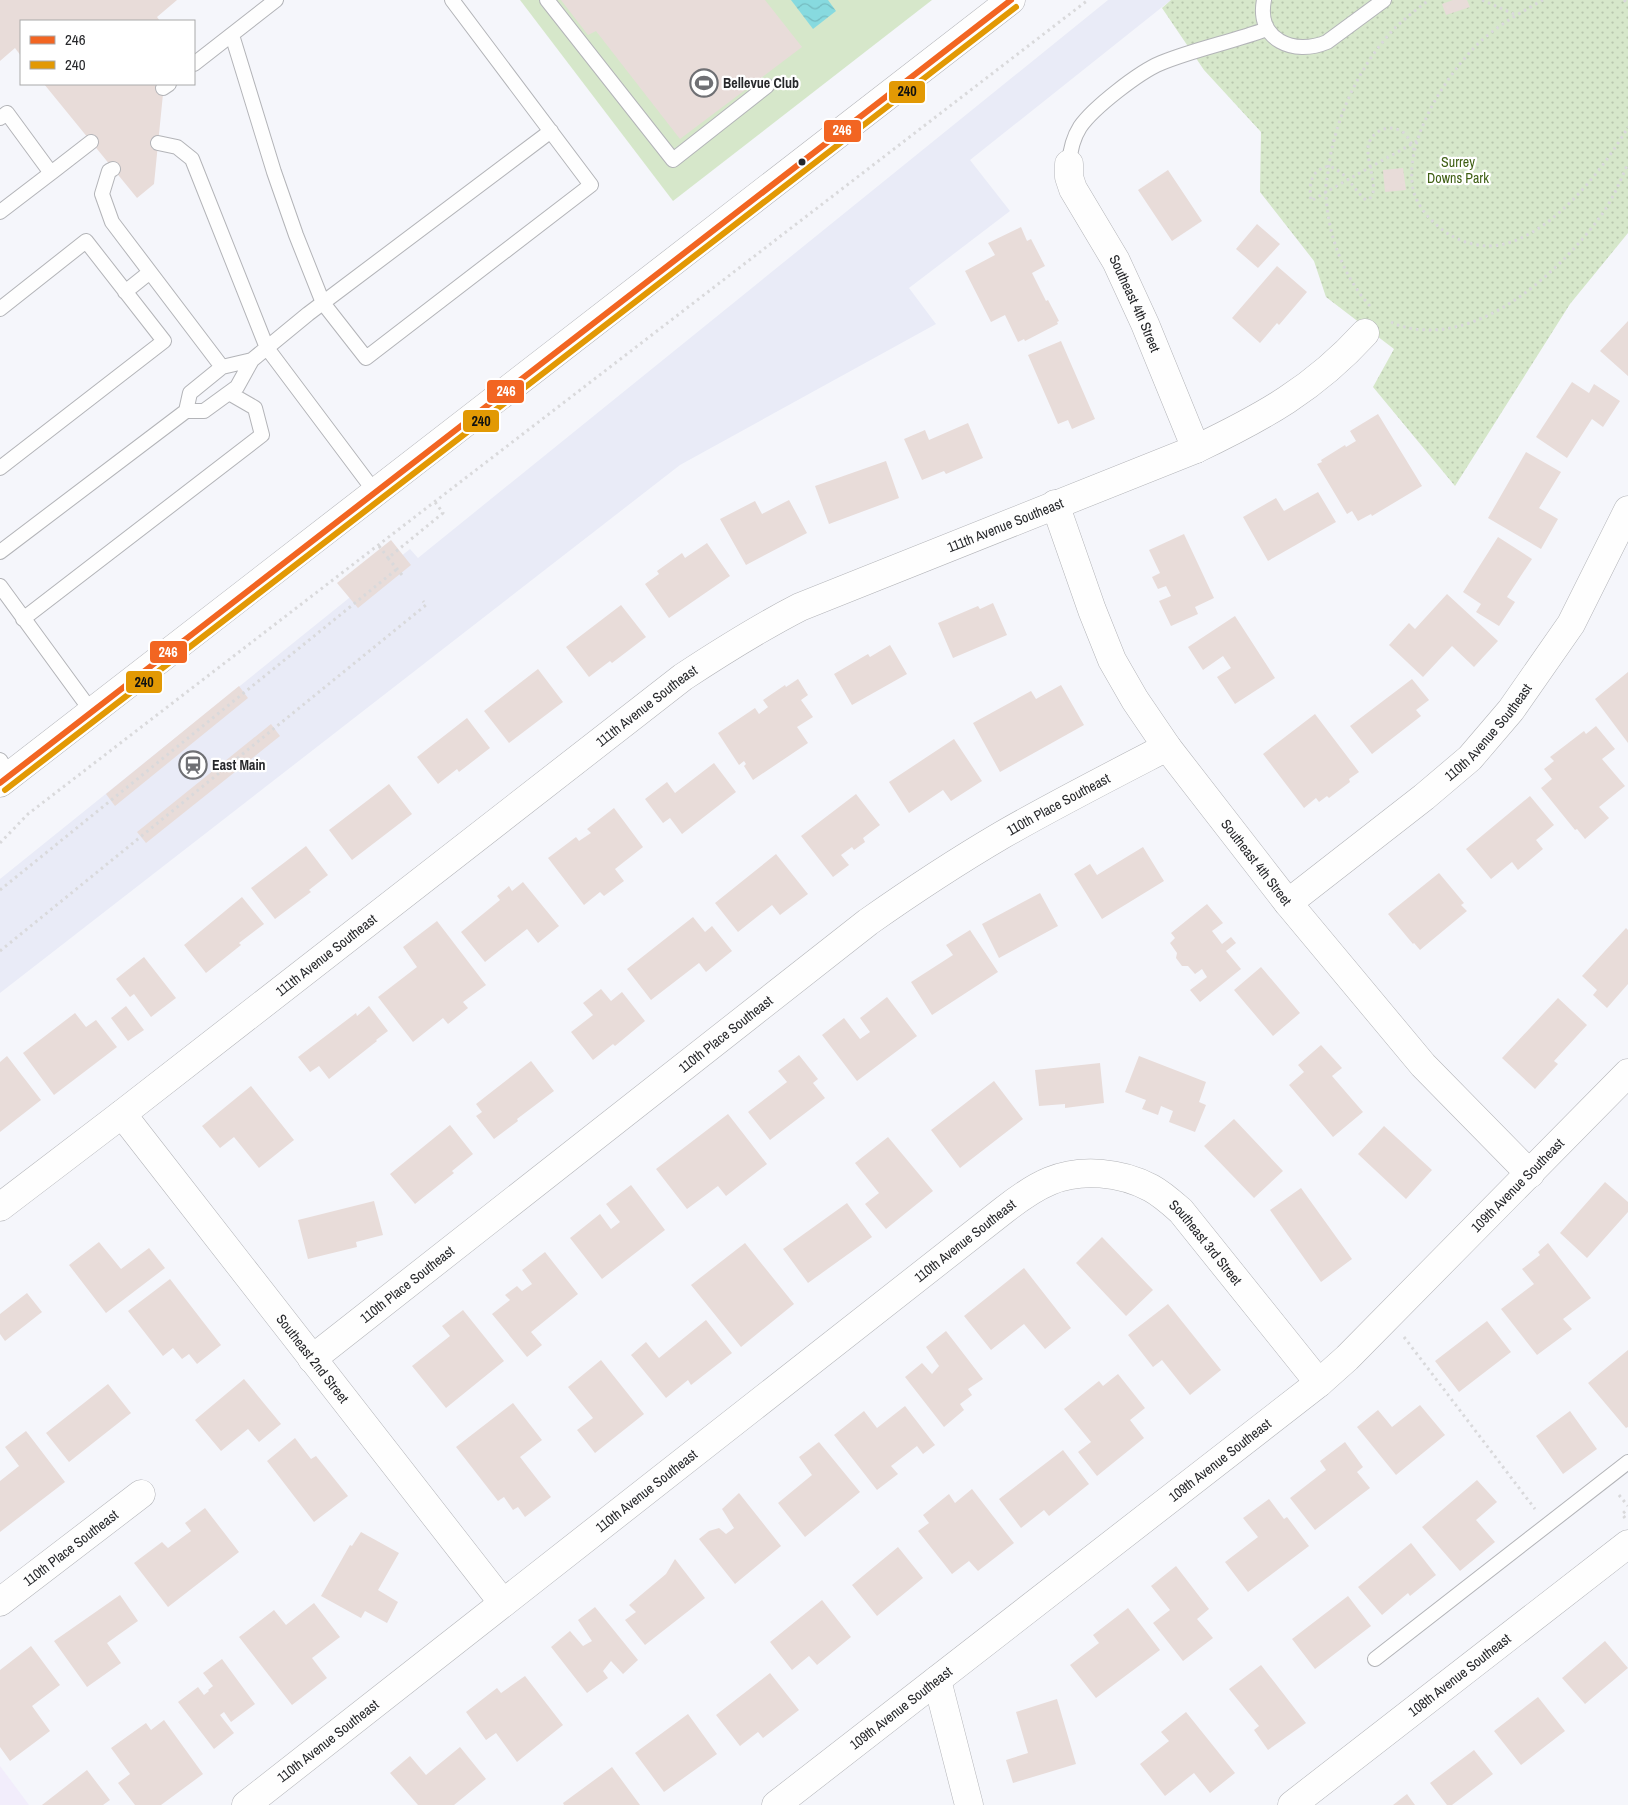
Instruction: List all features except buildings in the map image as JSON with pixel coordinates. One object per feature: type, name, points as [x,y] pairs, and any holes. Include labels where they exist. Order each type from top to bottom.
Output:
[{"type":"street","points":[[3,773],[92,712],[1011,0]]},
{"type":"street","name":"Southeast 4th Street","points":[[1068,164],[1069,177],[1073,189],[1116,261],[1145,324],[1196,449]]},
{"type":"street","name":"111th Avenue Southeast","points":[[0,1207],[682,677],[718,653],[800,607],[1196,449],[1246,425],[1288,401],[1318,379],[1347,352],[1369,321]]},
{"type":"street","name":"Southeast 4th Street","points":[[1055,504],[1092,610],[1112,660],[1166,748],[1288,902],[1422,1065],[1530,1174]]},
{"type":"street","name":"110th Avenue Southeast","points":[[1288,902],[1424,797],[1470,758],[1511,710],[1571,624],[1628,510]]},
{"type":"street","name":"110th Place Southeast","points":[[312,1359],[868,922],[922,884],[1002,835],[1166,748]]},
{"type":"street","name":"109th Avenue Southeast","points":[[776,1805],[1319,1383],[1388,1317],[1628,1073]]},
{"type":"street","name":"Southeast 2nd Street","points":[[122,1114],[504,1603]]},
{"type":"street","name":"Southeast 3rd Street","points":[[1050,1181],[1072,1175],[1094,1173],[1121,1177],[1150,1188],[1164,1197],[1181,1211],[1319,1383]]},
{"type":"street","name":"110th Avenue Southeast","points":[[246,1805],[1004,1210],[1025,1194],[1050,1181]]},
{"type":"street","name":"110th Place Southeast","points":[[0,1602],[141,1494]]},
{"type":"street","name":"108th Avenue Southeast","points":[[1292,1805],[1628,1544]]},
{"type":"street","points":[[937,1680],[969,1805]]},
{"type":"lane","points":[[195,63],[276,0]]},
{"type":"lane","points":[[232,35],[274,172],[323,303],[366,358],[592,185],[452,0]]},
{"type":"lane","points":[[547,0],[673,160],[767,86]]},
{"type":"lane","points":[[1264,0],[1263,20],[1267,29],[1276,39],[1285,44],[1306,48],[1317,46],[1340,33],[1384,0]]},
{"type":"lane","points":[[1068,164],[1080,127],[1115,93],[1141,74],[1159,64],[1267,29]]},
{"type":"lane","points":[[0,118],[7,112],[51,173]]},
{"type":"lane","points":[[186,411],[204,412],[237,387],[252,360],[323,303],[551,131]]},
{"type":"lane","points":[[0,212],[91,142]]},
{"type":"lane","points":[[158,143],[177,146],[192,159],[267,348],[375,492]]},
{"type":"lane","points":[[113,168],[108,172],[102,194],[112,222],[222,367]]},
{"type":"lane","points":[[0,309],[86,241],[164,341],[0,468]]},
{"type":"lane","points":[[125,292],[150,272]]},
{"type":"lane","points":[[0,552],[186,411],[190,393],[222,367],[252,360]]},
{"type":"lane","points":[[23,619],[262,435],[255,408],[229,393]]},
{"type":"lane","points":[[0,586],[92,712]]},
{"type":"lane","points":[[1375,1660],[1628,1462]]},
{"type":"path","points":[[0,843],[28,814],[1088,0]]},
{"type":"path","points":[[1369,321],[1340,258],[1332,234],[1325,192],[1330,154],[1345,104],[1363,70],[1393,30],[1428,0]]},
{"type":"path","points":[[1482,0],[1488,1],[1516,15]]},
{"type":"path","points":[[1543,0],[1516,15],[1472,49],[1450,78],[1432,108],[1417,141],[1411,168],[1414,190],[1424,212],[1441,229],[1462,242],[1484,246],[1503,245],[1522,238],[1543,226],[1572,201],[1599,170],[1628,127]]},
{"type":"path","points":[[1624,0],[1628,4]]},
{"type":"path","points":[[1415,150],[1412,144],[1404,134],[1396,128],[1380,130],[1373,135],[1366,151],[1369,168],[1374,191],[1374,196],[1366,200],[1349,179],[1342,172],[1329,166],[1316,170],[1310,193],[1311,201],[1325,192],[1349,179],[1369,168],[1412,144],[1417,141]]},
{"type":"path","points":[[1389,321],[1418,330],[1442,330],[1468,323],[1503,308],[1543,278],[1576,246],[1601,216],[1620,183],[1628,164]]},
{"type":"path","points":[[388,558],[443,512],[435,502]]},
{"type":"path","points":[[379,546],[402,575]]},
{"type":"path","points":[[0,890],[397,569]]},
{"type":"path","points":[[0,951],[426,605],[423,601]]},
{"type":"path","points":[[1388,1317],[1548,1525]]},
{"type":"path","points":[[1622,1514],[1628,1509]]},
{"type":"shaded area","points":[[1108,0],[1171,0],[970,160],[1010,211],[909,288],[936,324],[680,465],[0,993],[0,879],[410,549],[418,558]]},
{"type":"shaded area","points":[[0,1766],[29,1805],[0,1805]]},
{"type":"green space","name":"Bellevue Club","points":[[520,0],[932,0],[673,201]]},
{"type":"green space","name":"Surrey Downs Park","points":[[1171,0],[1628,0],[1628,233],[1570,304],[1455,486],[1373,387],[1394,349],[1326,297],[1314,261],[1260,192],[1261,132],[1204,70],[1162,8]]},
{"type":"water","points":[[791,0],[828,0],[836,11],[813,29]]},
{"type":"transit line","name":"246","points":[[0,783],[1011,0]]},
{"type":"transit line","name":"240","points":[[5,790],[1016,7]]},
{"type":"place","name":"Bellevue Club","points":[[704,83]]},
{"type":"place","name":"East Main","points":[[193,765]]}]
